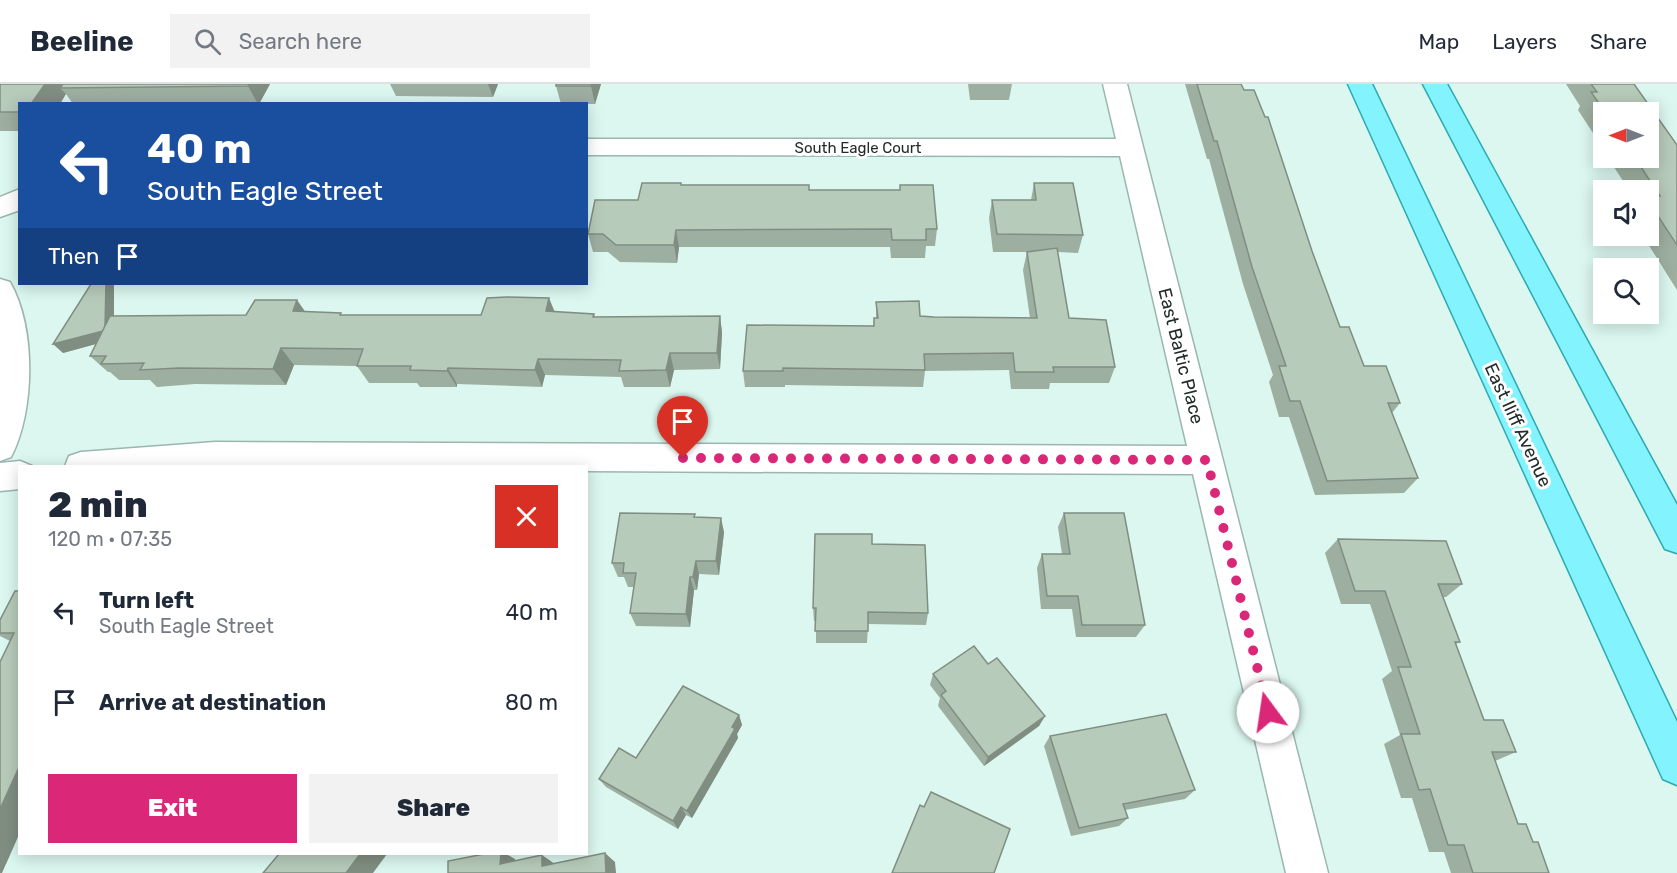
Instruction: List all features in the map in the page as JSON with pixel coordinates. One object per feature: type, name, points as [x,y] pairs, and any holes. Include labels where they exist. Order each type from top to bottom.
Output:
[{"type":"main road","name":"East Iliff Avenue","points":[[1360,84],[1677,765]]},
{"type":"main road","points":[[1436,84],[1677,538]]},
{"type":"street","name":"East Baltic Place","points":[[1114,84],[1307,873]]},
{"type":"street","name":"South Eagle Court","points":[[588,147],[1130,148]]},
{"type":"street","points":[[0,208],[18,199]]},
{"type":"street","points":[[0,290],[7,306],[14,362],[6,429],[0,448]]},
{"type":"street","points":[[94,465],[215,456],[539,462],[1207,460]]},
{"type":"street","points":[[0,477],[18,475]]},
{"type":"building","points":[[0,84],[45,84],[32,102],[18,102],[18,112],[0,112]]},
{"type":"building","points":[[63,84],[249,84],[248,86],[60,88]]},
{"type":"building","points":[[556,84],[591,84],[591,86],[556,86]]},
{"type":"building","points":[[1197,84],[1241,84],[1244,90],[1254,90],[1265,117],[1268,117],[1312,251],[1340,327],[1349,327],[1364,366],[1386,366],[1400,403],[1388,403],[1418,478],[1327,481],[1300,401],[1290,401],[1279,366],[1286,366],[1252,267],[1217,141],[1214,141]]},
{"type":"building","points":[[1591,84],[1634,84],[1647,102],[1598,102],[1591,92],[1597,92]]},
{"type":"building","points":[[1659,119],[1677,145],[1677,245],[1659,218],[1659,180],[1649,180],[1642,168],[1659,168]]},
{"type":"building","points":[[642,183],[809,185],[809,190],[900,190],[900,185],[933,185],[937,229],[926,229],[926,240],[892,240],[891,229],[676,230],[674,245],[616,245],[603,234],[588,234],[595,200],[638,200]]},
{"type":"building","points":[[1034,183],[1073,183],[1083,235],[997,234],[992,200],[1036,200]]},
{"type":"building","points":[[1057,248],[1069,318],[1106,320],[1115,367],[1053,367],[1054,372],[1015,372],[1013,353],[924,354],[925,370],[783,368],[783,371],[743,371],[747,325],[874,326],[874,318],[878,318],[876,302],[919,301],[920,316],[1037,318],[1027,252]]},
{"type":"building","points":[[90,285],[106,285],[103,331],[53,344]]},
{"type":"building","points":[[487,298],[549,298],[546,311],[594,314],[593,317],[720,316],[717,353],[670,353],[666,370],[619,371],[621,360],[538,359],[535,370],[448,368],[447,371],[410,370],[411,366],[357,366],[363,349],[281,348],[273,369],[140,370],[144,363],[101,364],[106,356],[90,356],[110,316],[246,315],[255,300],[297,300],[293,311],[341,313],[340,315],[481,315]]},
{"type":"building","points":[[620,513],[695,514],[694,517],[721,518],[716,561],[696,561],[693,577],[690,577],[686,614],[630,613],[636,573],[623,573],[624,563],[612,563]]},
{"type":"building","points":[[1064,513],[1124,513],[1145,625],[1082,625],[1078,596],[1047,596],[1042,554],[1070,554]]},
{"type":"building","points":[[815,534],[872,534],[872,544],[925,545],[928,613],[868,612],[868,631],[815,631],[816,608],[813,608]]},
{"type":"building","points":[[1338,539],[1446,541],[1462,584],[1438,584],[1460,642],[1455,642],[1484,720],[1503,720],[1516,752],[1492,752],[1518,824],[1526,824],[1533,842],[1538,842],[1549,873],[1473,873],[1464,845],[1448,845],[1430,789],[1419,790],[1401,734],[1420,734],[1398,667],[1411,667],[1385,591],[1355,591]]},
{"type":"building","points":[[15,591],[18,591],[18,769],[0,809],[0,662],[14,633],[0,633],[0,620]]},
{"type":"building","points":[[974,646],[988,664],[997,658],[1045,716],[988,757],[941,695],[946,691],[933,674]]},
{"type":"building","points":[[683,686],[739,715],[732,727],[735,729],[687,811],[681,807],[673,821],[599,779],[619,748],[636,758]]},
{"type":"building","points":[[1166,714],[1195,790],[1123,804],[1128,818],[1079,828],[1050,736]]},
{"type":"building","points":[[931,792],[1010,829],[994,873],[892,873],[920,805],[924,807]]},
{"type":"building","points":[[605,853],[606,873],[448,873],[448,861],[479,855],[501,855],[500,864],[542,855],[542,866]]},
{"type":"building","points":[[278,855],[359,855],[346,873],[263,873]]},
{"type":"route","points":[[683,458],[1207,460],[1268,712]]}]
